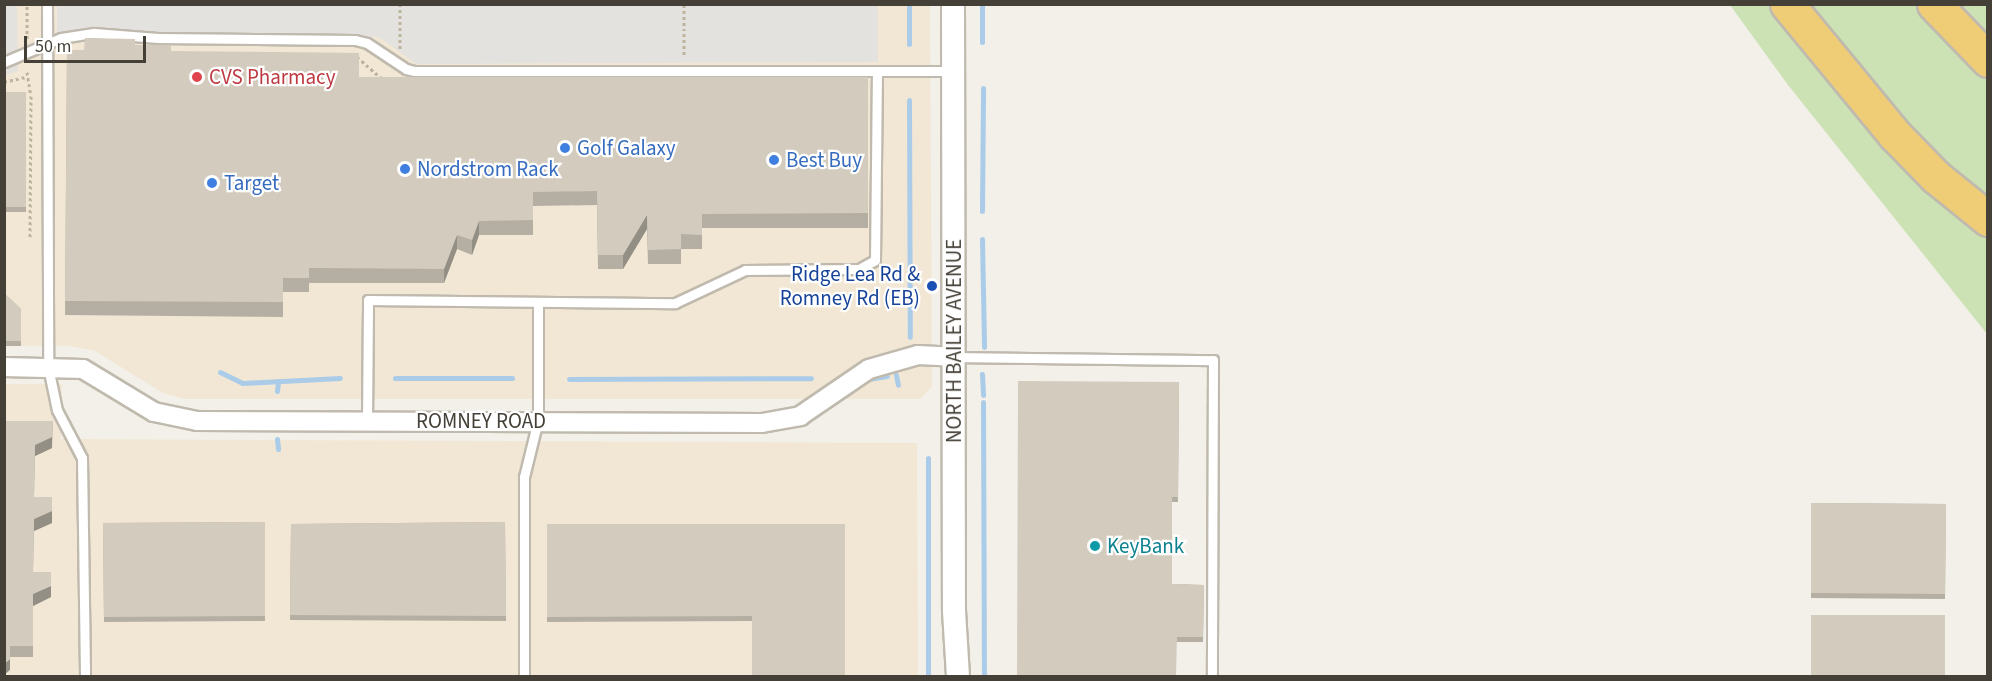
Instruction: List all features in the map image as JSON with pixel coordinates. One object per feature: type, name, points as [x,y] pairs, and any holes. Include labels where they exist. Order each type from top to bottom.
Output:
[{"type":"highway","points":[[1787,4],[1895,135],[1936,177],[1988,219]]},
{"type":"highway","points":[[1934,4],[1988,60]]},
{"type":"street","name":"NORTH BAILEY AVENUE","points":[[953,4],[958,676]]},
{"type":"street","name":"ROMNEY ROAD","points":[[4,367],[48,367],[89,372],[146,408],[175,418],[762,423],[800,416],[869,369],[918,355],[954,357]]},
{"type":"lane","points":[[47,4],[48,367],[57,410],[82,459],[86,676]]},
{"type":"lane","points":[[4,62],[47,44],[94,33],[158,38],[356,40],[367,43],[406,69],[415,71],[953,71]]},
{"type":"lane","points":[[367,421],[368,300],[675,303],[746,270],[860,269],[875,260],[877,72]]},
{"type":"lane","points":[[524,676],[524,477],[538,420],[538,302]]},
{"type":"lane","points":[[954,357],[1213,360],[1212,676]]},
{"type":"path","points":[[27,4],[27,40]]},
{"type":"path","points":[[400,4],[400,49]]},
{"type":"path","points":[[684,4],[684,55]]},
{"type":"path","points":[[4,82],[26,75],[30,96],[30,239]]},
{"type":"shaded area","points":[[57,4],[878,4],[878,62],[416,64],[379,37],[57,33]]},
{"type":"shaded area","points":[[5,5],[930,5],[932,387],[920,399],[185,399],[163,393],[95,351],[70,346],[5,346]]},
{"type":"shaded area","points":[[5,5],[17,5],[18,71],[5,75]]},
{"type":"shaded area","points":[[4,384],[62,384],[61,439],[917,443],[918,676],[5,676]]},
{"type":"green space","points":[[1730,5],[1987,5],[1987,334],[1788,85]]},
{"type":"building","points":[[85,38],[135,39],[135,45],[171,45],[171,51],[359,53],[359,77],[868,77],[868,213],[702,214],[702,235],[681,234],[681,249],[648,250],[647,215],[623,255],[598,255],[597,191],[533,192],[533,220],[479,221],[472,240],[457,235],[444,269],[309,268],[309,278],[283,278],[283,302],[65,301],[67,50],[84,50]]},
{"type":"building","points":[[4,92],[26,92],[26,207],[4,207]]},
{"type":"building","points":[[4,293],[21,309],[21,341],[4,341]]},
{"type":"building","name":"KeyBank","points":[[1018,381],[1179,382],[1178,497],[1172,497],[1172,584],[1204,585],[1203,637],[1177,637],[1176,676],[1017,676]]},
{"type":"building","points":[[4,421],[53,421],[52,437],[35,445],[34,497],[52,497],[52,511],[34,519],[33,572],[51,572],[51,586],[33,594],[33,646],[10,646],[10,659],[4,664]]},
{"type":"building","points":[[1811,503],[1946,504],[1945,594],[1811,593]]},
{"type":"building","points":[[265,522],[265,616],[104,617],[103,523]]},
{"type":"building","points":[[505,522],[506,616],[290,615],[291,524]]},
{"type":"building","points":[[547,524],[845,524],[845,676],[752,676],[752,616],[547,617]]},
{"type":"building","points":[[1811,615],[1945,615],[1945,676],[1811,676]]},
{"type":"waterway","points":[[909,4],[909,44]]},
{"type":"waterway","points":[[982,4],[982,42]]},
{"type":"waterway","points":[[982,211],[983,88]]},
{"type":"waterway","points":[[909,100],[910,337]]},
{"type":"waterway","points":[[982,239],[984,347]]},
{"type":"waterway","points":[[220,372],[243,383],[340,378]]},
{"type":"waterway","points":[[982,374],[983,395]]},
{"type":"waterway","points":[[896,375],[898,385]]},
{"type":"waterway","points":[[868,379],[887,376]]},
{"type":"waterway","points":[[395,378],[512,378]]},
{"type":"waterway","points":[[569,379],[811,378]]},
{"type":"waterway","points":[[277,391],[278,381]]},
{"type":"waterway","points":[[983,402],[984,676]]},
{"type":"waterway","points":[[277,439],[278,449]]},
{"type":"waterway","points":[[928,458],[928,676]]},
{"type":"place","name":"CVS Pharmacy","points":[[197,77]]},
{"type":"place","name":"Golf Galaxy","points":[[565,148]]},
{"type":"place","name":"Best Buy","points":[[774,160]]},
{"type":"place","name":"Nordstrom Rack","points":[[405,169]]},
{"type":"place","name":"Target","points":[[212,183]]},
{"type":"place","name":"Ridge Lea Rd & Romney Rd (EB)","points":[[932,286]]},
{"type":"place","name":"KeyBank","points":[[1095,546]]}]
